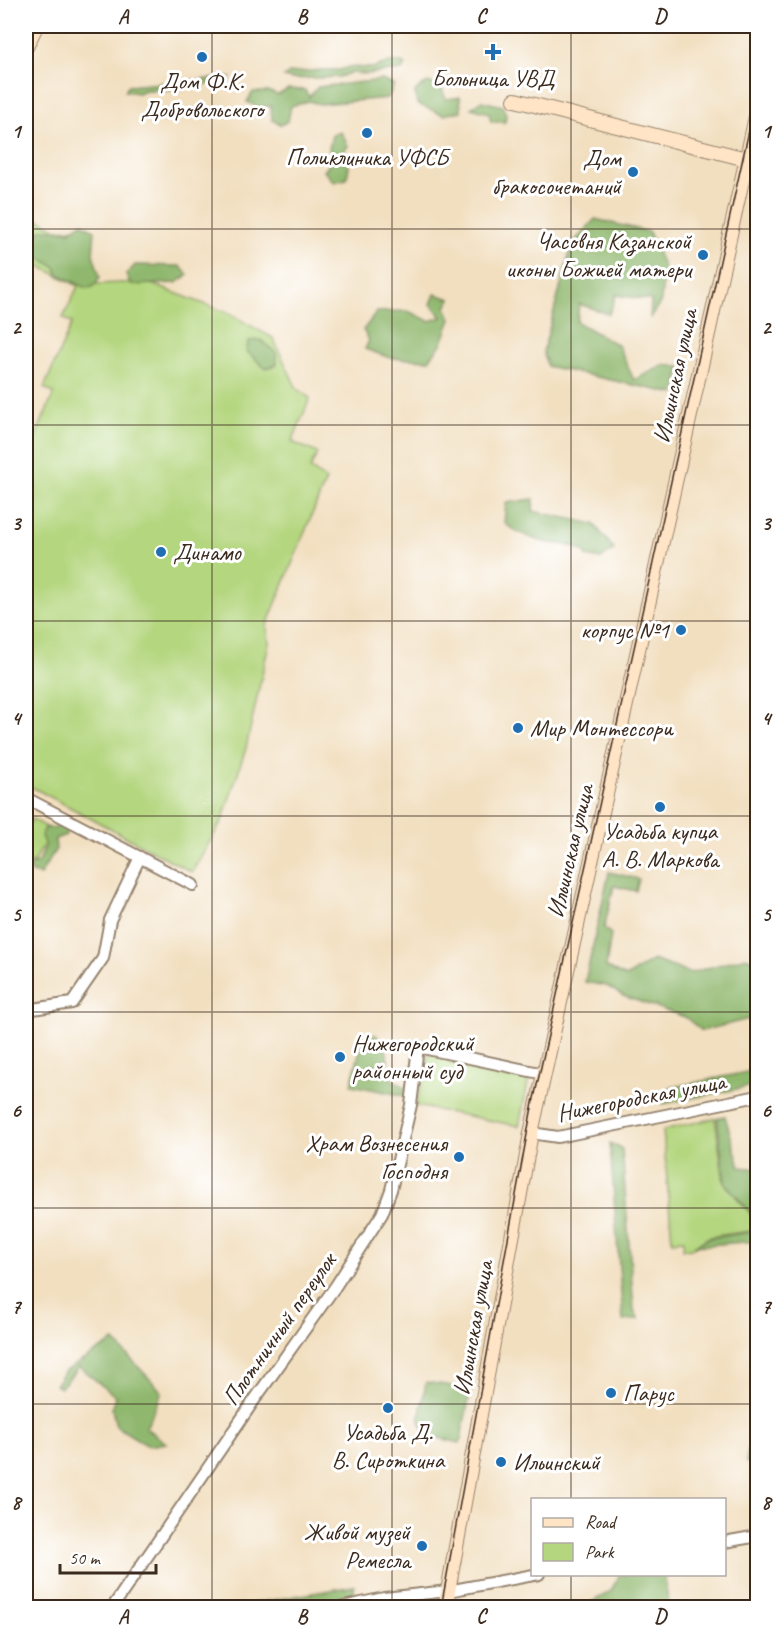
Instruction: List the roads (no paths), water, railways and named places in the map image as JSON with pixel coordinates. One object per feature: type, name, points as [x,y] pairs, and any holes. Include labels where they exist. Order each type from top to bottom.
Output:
[{"type":"street","points":[[26,47],[36,26]]},
{"type":"street","points":[[515,100],[752,161]]},
{"type":"street","name":"Ильинская улица","points":[[445,1608],[531,1133],[752,161],[758,108]]},
{"type":"street","points":[[26,798],[193,885]]},
{"type":"street","points":[[26,1010],[72,1003],[103,958],[110,920],[140,857]]},
{"type":"street","name":"Плотничный переулок","points":[[112,1608],[341,1278],[382,1214],[392,1190],[411,1105],[418,1047],[544,1074]]},
{"type":"street","name":"Нижегородская улица","points":[[531,1133],[558,1137],[758,1096]]},
{"type":"street","points":[[726,1542],[758,1536]]},
{"type":"street","points":[[339,1608],[384,1598],[448,1591],[533,1576]]},
{"type":"tram line","points":[[441,1608],[531,1112],[758,90]]},
{"type":"place","name":"Больница УВД","points":[[493,52]]},
{"type":"place","name":"Дом Ф.К. Добровольского","points":[[202,57]]},
{"type":"place","name":"Поликлиника УФСБ","points":[[367,133]]},
{"type":"place","name":"Дом бракосочетаний","points":[[633,172]]},
{"type":"place","name":"Часовня Казанской иконы Божией матери","points":[[703,255]]},
{"type":"place","name":"Динамо","points":[[161,552]]},
{"type":"place","name":"корпус №1","points":[[681,630]]},
{"type":"place","name":"Мир Монтессори","points":[[518,728]]},
{"type":"place","name":"Усадьба купца А. В. Маркова","points":[[660,807]]},
{"type":"place","name":"Нижегородский районный суд","points":[[340,1057]]},
{"type":"place","name":"Храм Вознесения Господня","points":[[459,1157]]},
{"type":"place","name":"Парус","points":[[611,1393]]},
{"type":"place","name":"Усадьба Д. В. Сироткина","points":[[388,1408]]},
{"type":"place","name":"Ильинский","points":[[501,1462]]},
{"type":"place","name":"Живой музей Ремесла","points":[[422,1546]]}]
